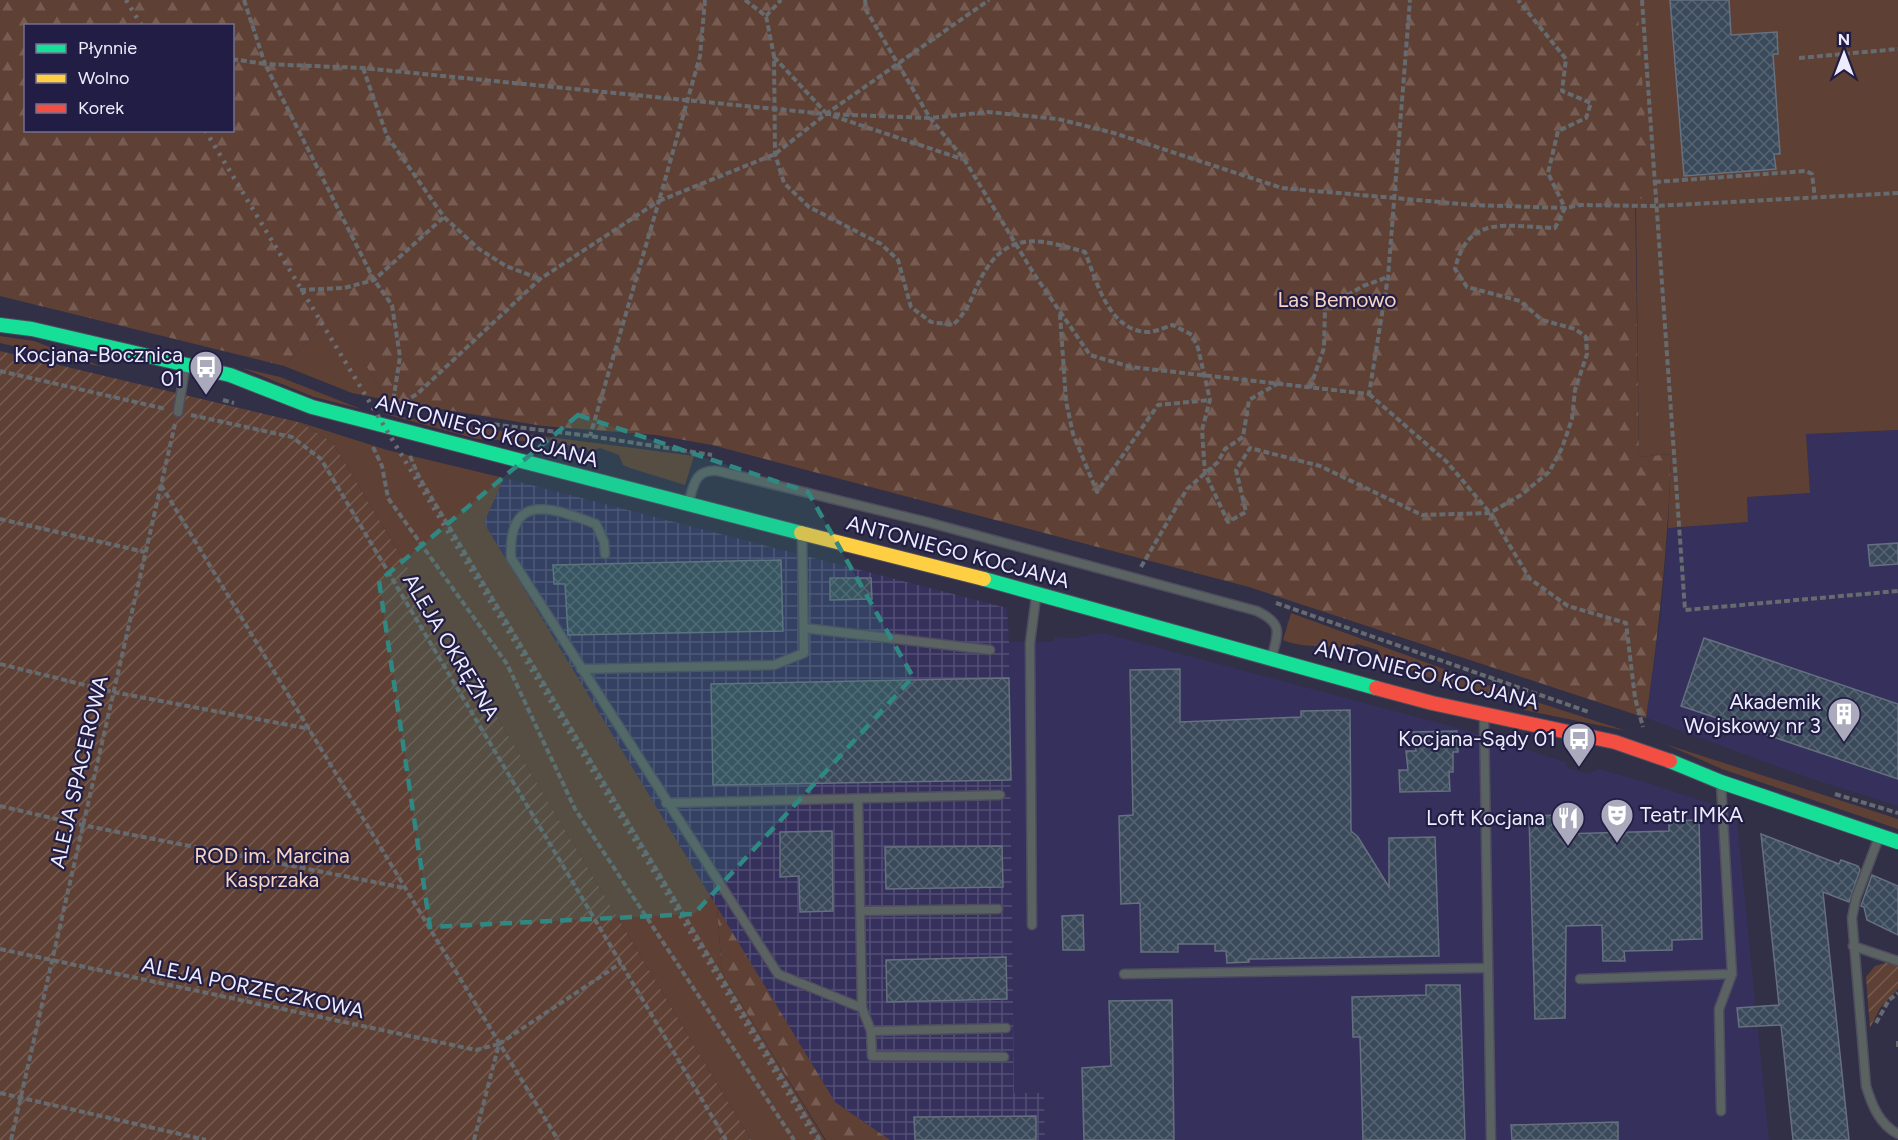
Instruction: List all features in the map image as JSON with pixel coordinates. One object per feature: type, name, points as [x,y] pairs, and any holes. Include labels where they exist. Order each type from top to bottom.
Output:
[{"type":"street","name":"ANTONIEGO KOCJANA","points":[[0,325],[32,329],[230,375],[312,407],[1037,593],[1484,714],[1615,742],[1652,753],[1721,782],[1898,842]]},
{"type":"lane","points":[[178,412],[186,364]]},
{"type":"lane","points":[[688,504],[695,480],[707,470],[927,522],[1257,611],[1270,617],[1276,624],[1277,636],[1271,657]]},
{"type":"lane","points":[[605,554],[604,542],[596,524],[556,509],[542,508],[525,513],[514,526],[511,538],[511,558],[666,803],[778,974],[862,1008]]},
{"type":"lane","points":[[581,669],[774,665],[804,653],[802,533]]},
{"type":"lane","points":[[1032,925],[1030,643],[1033,608],[1037,593]]},
{"type":"lane","points":[[804,628],[990,650]]},
{"type":"lane","points":[[1484,714],[1491,1140]]},
{"type":"lane","points":[[1721,782],[1732,974],[1719,1009],[1721,1111]]},
{"type":"lane","points":[[666,803],[1000,795]]},
{"type":"lane","points":[[858,799],[862,1008],[871,1031],[872,1056],[1004,1057]]},
{"type":"lane","points":[[1880,836],[1856,898],[1852,918],[1853,946],[1866,1086],[1872,1106],[1880,1119],[1898,1134]]},
{"type":"lane","points":[[861,910],[998,909]]},
{"type":"lane","points":[[1853,946],[1898,961]]},
{"type":"lane","points":[[1124,974],[1487,968]]},
{"type":"lane","points":[[1580,979],[1732,974]]},
{"type":"lane","points":[[871,1031],[1006,1028]]},
{"type":"path","points":[[244,0],[265,64],[374,280],[392,304],[400,357],[392,409],[417,394],[540,279],[659,201],[775,154],[826,114],[989,0]]},
{"type":"path","points":[[590,436],[689,100],[700,56],[705,0]]},
{"type":"path","points":[[746,0],[766,16],[774,56],[775,154],[784,183],[809,207],[881,244],[898,261],[911,307],[931,322],[953,325],[968,310],[982,277],[994,260],[1015,242],[1048,241],[1085,252],[1113,316],[1134,329],[1150,332],[1173,326],[1192,335],[1205,374],[1210,400],[1202,430],[1205,473],[1228,522],[1246,512],[1236,470],[1250,448],[1320,466],[1422,515],[1490,513],[1521,495],[1549,472],[1572,419],[1575,390],[1587,354],[1586,337],[1575,329],[1542,320],[1520,301],[1467,287],[1455,269],[1460,248],[1473,232],[1494,226],[1554,228],[1565,208]]},
{"type":"path","points":[[766,16],[781,0]]},
{"type":"path","points":[[865,0],[866,10],[930,118],[964,159],[1060,314],[1090,355],[1131,367],[1369,394],[1447,462],[1490,513],[1530,579],[1569,606],[1626,623],[1635,698],[1644,731]]},
{"type":"path","points":[[1369,394],[1388,277],[1410,0]]},
{"type":"path","points":[[1518,0],[1566,59],[1562,91],[1591,103],[1586,118],[1558,131],[1548,173],[1565,208]]},
{"type":"path","points":[[1642,0],[1685,610],[1898,591]]},
{"type":"path","points":[[1798,57],[1898,49]]},
{"type":"path","points":[[774,56],[826,114],[964,159]]},
{"type":"path","points":[[234,59],[265,64],[363,68],[826,114],[930,118],[987,112],[1058,119],[1114,133],[1282,188],[1473,205],[1565,208],[1581,204],[1656,206],[1898,193]]},
{"type":"path","points":[[363,68],[387,136],[444,217],[479,249],[506,266],[540,279]]},
{"type":"path","points":[[1655,182],[1806,171],[1812,174],[1815,198]]},
{"type":"path","points":[[300,290],[344,288],[374,280],[444,217]]},
{"type":"path","points":[[1310,388],[1324,348],[1325,308],[1363,286],[1388,277]]},
{"type":"path","points":[[1060,314],[1066,401],[1073,434],[1097,492],[1158,405],[1210,400]]},
{"type":"path","name":"ALEJA OKRĘŻNA","points":[[0,371],[292,437],[321,459],[726,1140]]},
{"type":"path","points":[[1141,568],[1187,489],[1218,462],[1225,449],[1243,437],[1249,400],[1277,384]]},
{"type":"path","name":"ALEJA SPACEROWA","points":[[11,1140],[178,412]]},
{"type":"path","points":[[370,439],[382,466],[388,498],[507,664],[575,809],[794,1140]]},
{"type":"path","points":[[407,450],[419,477],[820,1140]]},
{"type":"path","points":[[161,485],[558,1140]]},
{"type":"path","points":[[0,519],[146,552]]},
{"type":"path","points":[[0,664],[113,692],[310,729]]},
{"type":"path","points":[[0,806],[82,825],[405,888]]},
{"type":"path","name":"ALEJA PORZECZKOWA","points":[[0,950],[476,1050],[499,1044]]},
{"type":"path","points":[[474,1140],[499,1044],[621,963]]},
{"type":"path","points":[[1862,1045],[1889,1000],[1898,993]]},
{"type":"path","points":[[1898,1041],[1898,1049]]},
{"type":"path","points":[[0,1093],[206,1140]]},
{"type":"highlighted area","points":[[578,415],[808,492],[913,677],[694,914],[430,927],[379,581]]},
{"type":"shaded area","points":[[1898,430],[1898,806],[1809,778],[1646,718],[1661,613],[1668,528],[1748,522],[1747,497],[1810,493],[1806,434]]},
{"type":"shaded area","points":[[504,478],[1007,608],[1014,1093],[1044,1093],[1045,1140],[890,1140],[835,1102],[484,523]]},
{"type":"shaded area","points":[[1103,633],[1462,729],[1565,762],[1568,768],[1589,774],[1598,769],[1736,812],[1769,1140],[1045,1140],[1044,1093],[1014,1093],[1009,642],[1053,642],[1054,637],[1074,638]]},
{"type":"green space","name":"Las Bemowo","points":[[0,0],[1637,0],[1650,198],[1635,199],[1639,457],[1671,454],[1662,586],[1646,718],[1249,587],[712,445],[656,435],[543,426],[387,400],[332,310],[317,332],[284,366],[0,296]]},
{"type":"green space","points":[[1602,0],[1898,0],[1898,430],[1806,434],[1810,493],[1747,497],[1748,522],[1668,528],[1671,454],[1639,457],[1636,206]]},
{"type":"green space","points":[[332,309],[387,400],[352,393],[284,366],[317,332]]},
{"type":"green space","points":[[0,336],[34,341],[103,367],[0,343]]},
{"type":"green space","name":"ROD im. Marcina Kasprzaka","points":[[0,351],[302,423],[333,443],[751,1140],[0,1140]]},
{"type":"green space","points":[[242,368],[280,377],[361,409],[314,397]]},
{"type":"green space","points":[[381,413],[694,456],[685,485],[623,465],[619,455],[600,448],[591,451],[527,435],[525,441],[477,439]]},
{"type":"green space","points":[[302,423],[387,450],[504,478],[484,523],[717,907],[722,973],[825,1140],[751,1140],[333,443]]},
{"type":"green space","points":[[1291,613],[1518,696],[1627,731],[1524,710],[1525,703],[1463,691],[1382,659],[1378,650],[1357,644],[1348,649],[1291,643],[1283,640]]},
{"type":"green space","points":[[1665,744],[1898,819],[1898,829],[1722,769]]},
{"type":"green space","points":[[717,907],[835,1102],[890,1140],[826,1140],[722,973]]},
{"type":"green space","points":[[1889,962],[1898,965],[1898,989],[1880,1008],[1870,1028],[1866,977],[1875,966]]},
{"type":"building","points":[[1670,0],[1729,0],[1731,35],[1777,32],[1778,54],[1773,54],[1780,154],[1774,154],[1776,169],[1684,176]]},
{"type":"building","points":[[1898,543],[1898,564],[1870,566],[1868,545]]},
{"type":"building","points":[[781,560],[783,631],[568,635],[565,584],[554,584],[553,565]]},
{"type":"building","points":[[830,578],[871,578],[872,599],[830,600]]},
{"type":"building","name":"Akademik Wojskowy nr 3","points":[[1704,638],[1898,704],[1898,779],[1681,706]]},
{"type":"building","points":[[1180,669],[1180,722],[1301,717],[1301,711],[1350,710],[1351,831],[1358,837],[1389,887],[1389,838],[1435,837],[1439,956],[1249,959],[1249,962],[1227,963],[1226,951],[1215,951],[1215,944],[1178,944],[1178,952],[1141,952],[1140,903],[1121,904],[1119,816],[1133,815],[1130,670]]},
{"type":"building","points":[[1009,678],[1011,780],[713,785],[711,684]]},
{"type":"building","points":[[1457,731],[1458,752],[1453,752],[1453,772],[1449,772],[1450,791],[1400,792],[1399,770],[1408,770],[1406,751],[1416,751],[1413,732]]},
{"type":"building","points":[[1559,815],[1560,834],[1669,831],[1669,821],[1699,820],[1702,939],[1672,940],[1672,950],[1624,951],[1625,961],[1603,961],[1602,925],[1566,926],[1565,1018],[1535,1019],[1529,816]]},
{"type":"building","points":[[832,831],[833,911],[800,912],[799,876],[780,877],[780,832]]},
{"type":"building","points":[[1761,834],[1839,864],[1841,860],[1858,866],[1860,870],[1849,902],[1823,892],[1849,1140],[1793,1140],[1781,1025],[1739,1027],[1737,1008],[1779,1005]]},
{"type":"building","points":[[1002,846],[1003,887],[886,889],[885,847]]},
{"type":"building","points":[[1872,875],[1898,886],[1898,935],[1867,920],[1864,907],[1861,906]]},
{"type":"building","points":[[1083,915],[1084,950],[1063,950],[1062,916]]},
{"type":"building","points":[[1006,957],[1007,999],[887,1002],[886,960]]},
{"type":"building","points":[[1426,985],[1460,985],[1465,1140],[1363,1140],[1360,1037],[1353,1037],[1352,997],[1426,995]]},
{"type":"building","points":[[1172,1000],[1174,1140],[1084,1140],[1082,1068],[1111,1066],[1109,1001]]},
{"type":"building","points":[[1036,1116],[1036,1140],[915,1140],[914,1117]]},
{"type":"building","points":[[1618,1122],[1618,1140],[1512,1140],[1511,1125]]},
{"type":"railway","points":[[126,0],[141,24]]},
{"type":"railway","points":[[206,132],[816,1140]]},
{"type":"traffic: fast","points":[[0,325],[32,329],[230,375],[312,407],[801,533]]},
{"type":"traffic: fast","points":[[984,579],[1376,688]]},
{"type":"traffic: fast","points":[[1670,761],[1721,782],[1898,842]]},
{"type":"traffic: slow","points":[[801,533],[984,579]]},
{"type":"traffic: jam","points":[[1376,688],[1432,703],[1615,742],[1670,761]]},
{"type":"place","name":"Kocjana-Bocznica 01","points":[[206,396]]},
{"type":"place","name":"Akademik Wojskowy nr 3","points":[[1844,743]]},
{"type":"place","name":"Kocjana-Sądy 01","points":[[1579,768]]},
{"type":"place","name":"Teatr IMKA","points":[[1617,844]]},
{"type":"place","name":"Loft Kocjana","points":[[1568,847]]}]
